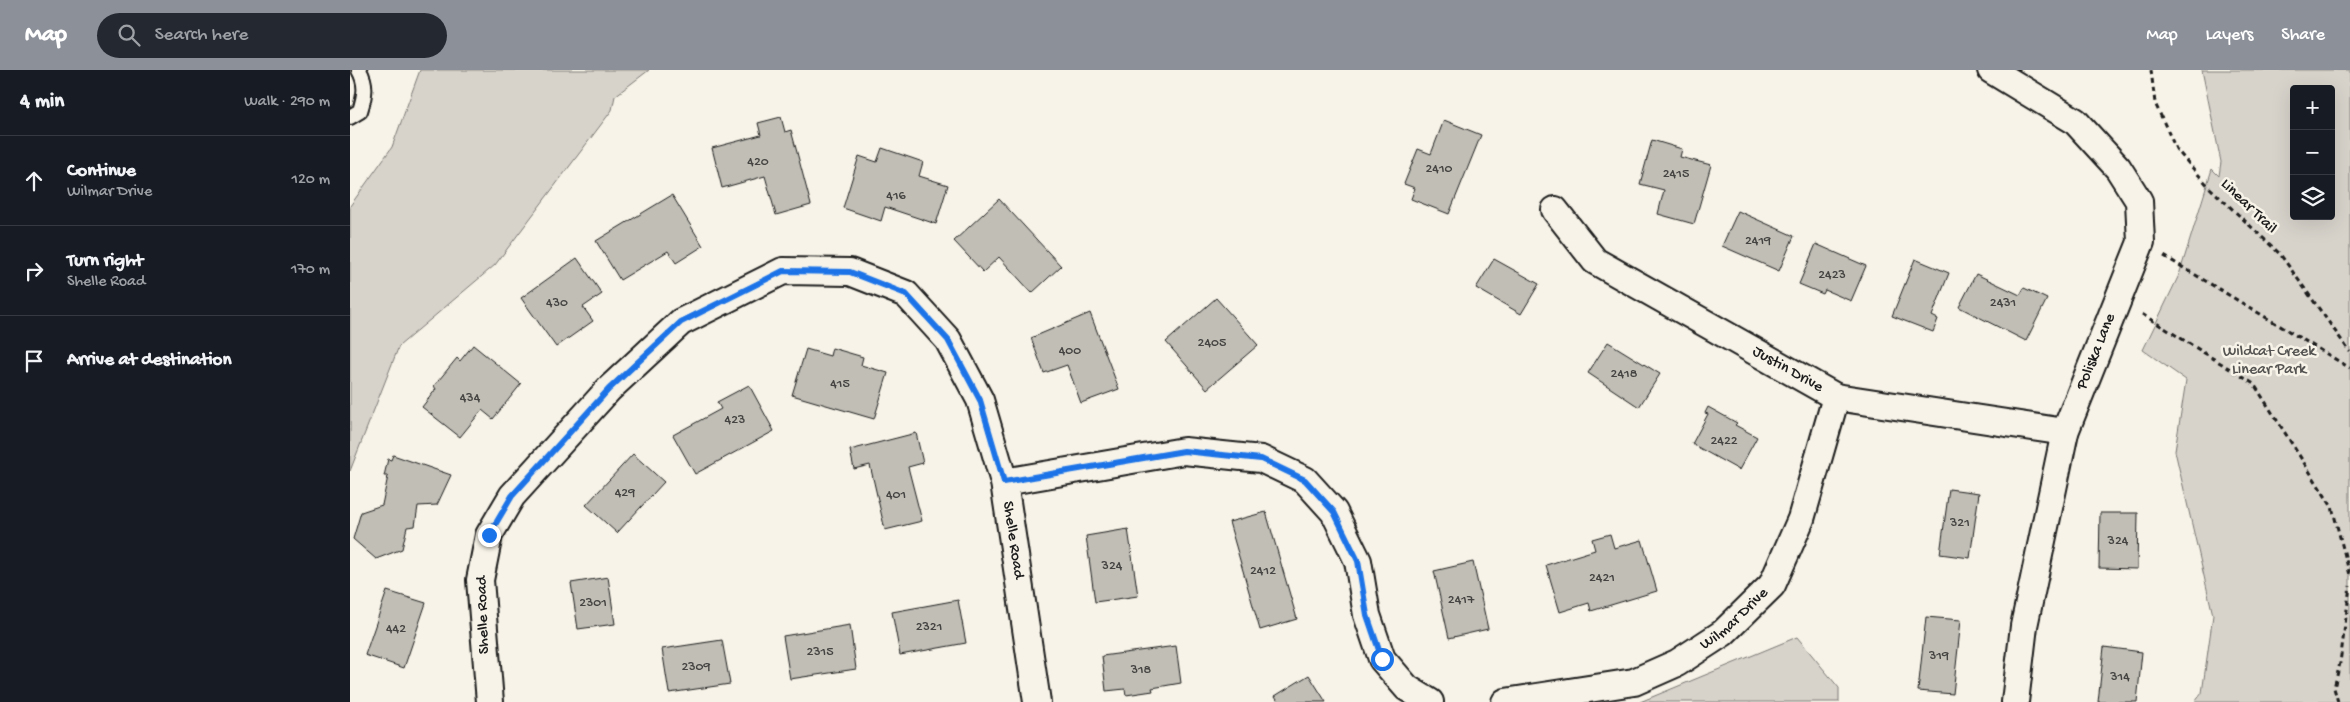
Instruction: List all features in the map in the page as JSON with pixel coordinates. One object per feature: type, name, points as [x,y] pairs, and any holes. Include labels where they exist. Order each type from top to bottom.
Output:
[{"type":"street","name":"Poliska Lane","points":[[1991,70],[2075,121],[2118,168],[2139,202],[2141,242],[2065,432],[2024,626],[2015,702]]},
{"type":"street","name":"Justin Drive","points":[[1555,210],[1596,261],[1836,397],[2065,432]]},
{"type":"street","name":"Shelle Road","points":[[490,702],[480,580],[489,535],[512,496],[609,389],[681,322],[783,271],[850,272],[906,294],[948,340],[980,400],[1004,482],[1036,702]]},
{"type":"street","name":"Wilmar Drive","points":[[1505,702],[1634,682],[1677,663],[1723,633],[1772,585],[1801,519],[1836,397]]},
{"type":"street","points":[[1004,482],[1184,451],[1261,459],[1305,480],[1334,512],[1358,561],[1367,615],[1382,659],[1407,688],[1430,702]]},
{"type":"lane","points":[[350,116],[360,111],[365,97],[365,80],[359,70]]},
{"type":"path","name":"Linear Trail","points":[[2151,70],[2155,103],[2176,149],[2210,188],[2280,254],[2350,352]]},
{"type":"path","points":[[2141,242],[2350,368]]},
{"type":"path","points":[[2118,299],[2200,348],[2254,384],[2332,507],[2350,575]]},
{"type":"path","points":[[2338,702],[2334,688],[2340,663],[2350,586]]},
{"type":"green space","points":[[420,70],[649,70],[615,96],[612,110],[495,265],[399,346],[350,471],[350,206],[392,147]]},
{"type":"green space","name":"Wildcat Creek Linear Park","points":[[2202,70],[2350,70],[2350,702],[2195,702],[2202,693],[2213,615],[2175,451],[2186,380],[2143,350],[2179,275],[2212,169],[2219,176],[2221,162]]},
{"type":"green space","points":[[1797,637],[1839,688],[1839,702],[1640,702]]},
{"type":"building","points":[[781,117],[785,132],[791,130],[811,205],[776,215],[765,176],[722,188],[712,148],[761,135],[758,123]]},
{"type":"building","points":[[1444,120],[1481,135],[1449,214],[1411,199],[1415,188],[1404,184],[1418,149],[1431,154]]},
{"type":"building","points":[[1652,140],[1682,149],[1680,157],[1711,165],[1694,224],[1658,214],[1664,190],[1640,184]]},
{"type":"building","points":[[882,148],[923,162],[919,176],[948,185],[936,224],[885,207],[881,221],[843,208],[859,156],[877,162]]},
{"type":"building","points":[[672,195],[703,246],[676,263],[668,251],[620,280],[596,241]]},
{"type":"building","points":[[999,199],[1061,266],[1032,293],[999,257],[983,272],[954,241]]},
{"type":"building","points":[[1738,211],[1794,236],[1779,271],[1722,246]]},
{"type":"building","points":[[1816,244],[1866,266],[1851,301],[1825,290],[1823,294],[1799,284]]},
{"type":"building","points":[[577,258],[602,294],[583,307],[593,321],[556,347],[521,298]]},
{"type":"building","points":[[1494,259],[1539,284],[1521,314],[1476,288]]},
{"type":"building","points":[[1915,259],[1949,273],[1932,316],[1938,319],[1933,332],[1892,316]]},
{"type":"building","points":[[1976,274],[2020,295],[2024,288],[2047,299],[2026,341],[1959,307]]},
{"type":"building","points":[[1216,298],[1258,345],[1207,389],[1166,342]]},
{"type":"building","points":[[1090,313],[1119,389],[1081,403],[1067,365],[1044,373],[1031,338]]},
{"type":"building","points":[[1608,342],[1660,374],[1639,407],[1588,373]]},
{"type":"building","points":[[473,345],[521,384],[493,419],[482,410],[460,437],[422,407],[436,389],[434,386],[457,358],[460,361]]},
{"type":"building","points":[[832,348],[863,357],[861,365],[888,373],[874,419],[792,395],[806,349],[830,356]]},
{"type":"building","points":[[749,385],[774,431],[695,474],[673,435],[721,409],[717,402]]},
{"type":"building","points":[[1708,407],[1757,437],[1739,470],[1692,444],[1708,414],[1705,413]]},
{"type":"building","points":[[916,433],[923,463],[908,467],[922,521],[885,530],[870,465],[854,469],[850,450]]},
{"type":"building","points":[[633,454],[664,482],[617,533],[586,505]]},
{"type":"building","points":[[393,455],[451,475],[437,505],[418,506],[415,526],[407,527],[402,549],[376,559],[353,539],[361,512],[382,505],[388,476],[384,476],[388,459],[391,460]]},
{"type":"building","points":[[1949,489],[1979,493],[1970,558],[1940,554]]},
{"type":"building","points":[[1266,512],[1297,619],[1260,630],[1229,522]]},
{"type":"building","points":[[2100,513],[2138,513],[2137,569],[2099,568]]},
{"type":"building","points":[[1128,529],[1138,596],[1095,602],[1086,536]]},
{"type":"building","points":[[1610,534],[1614,548],[1642,540],[1657,591],[1591,611],[1589,603],[1560,612],[1546,565],[1595,550],[1592,539]]},
{"type":"building","points":[[1473,562],[1488,629],[1449,638],[1434,571]]},
{"type":"building","points":[[608,577],[615,624],[578,629],[571,583]]},
{"type":"building","points":[[387,591],[426,603],[404,668],[365,655]]},
{"type":"building","points":[[958,600],[966,643],[900,655],[892,612]]},
{"type":"building","points":[[1926,617],[1961,620],[1953,694],[1918,691]]},
{"type":"building","points":[[850,625],[856,669],[790,679],[783,636]]},
{"type":"building","points":[[722,640],[730,684],[669,693],[662,649]]},
{"type":"building","points":[[1176,646],[1181,683],[1152,688],[1153,691],[1126,695],[1125,689],[1106,691],[1102,656]]},
{"type":"building","points":[[2104,647],[2142,652],[2137,702],[2098,702]]},
{"type":"building","points":[[1309,675],[1326,702],[1279,702],[1275,696]]},
{"type":"route","points":[[489,535],[512,496],[609,389],[681,322],[783,271],[850,272],[906,294],[948,340],[980,400],[1004,482],[1184,451],[1261,459],[1305,480],[1334,512],[1358,561],[1367,615],[1382,659]]}]
